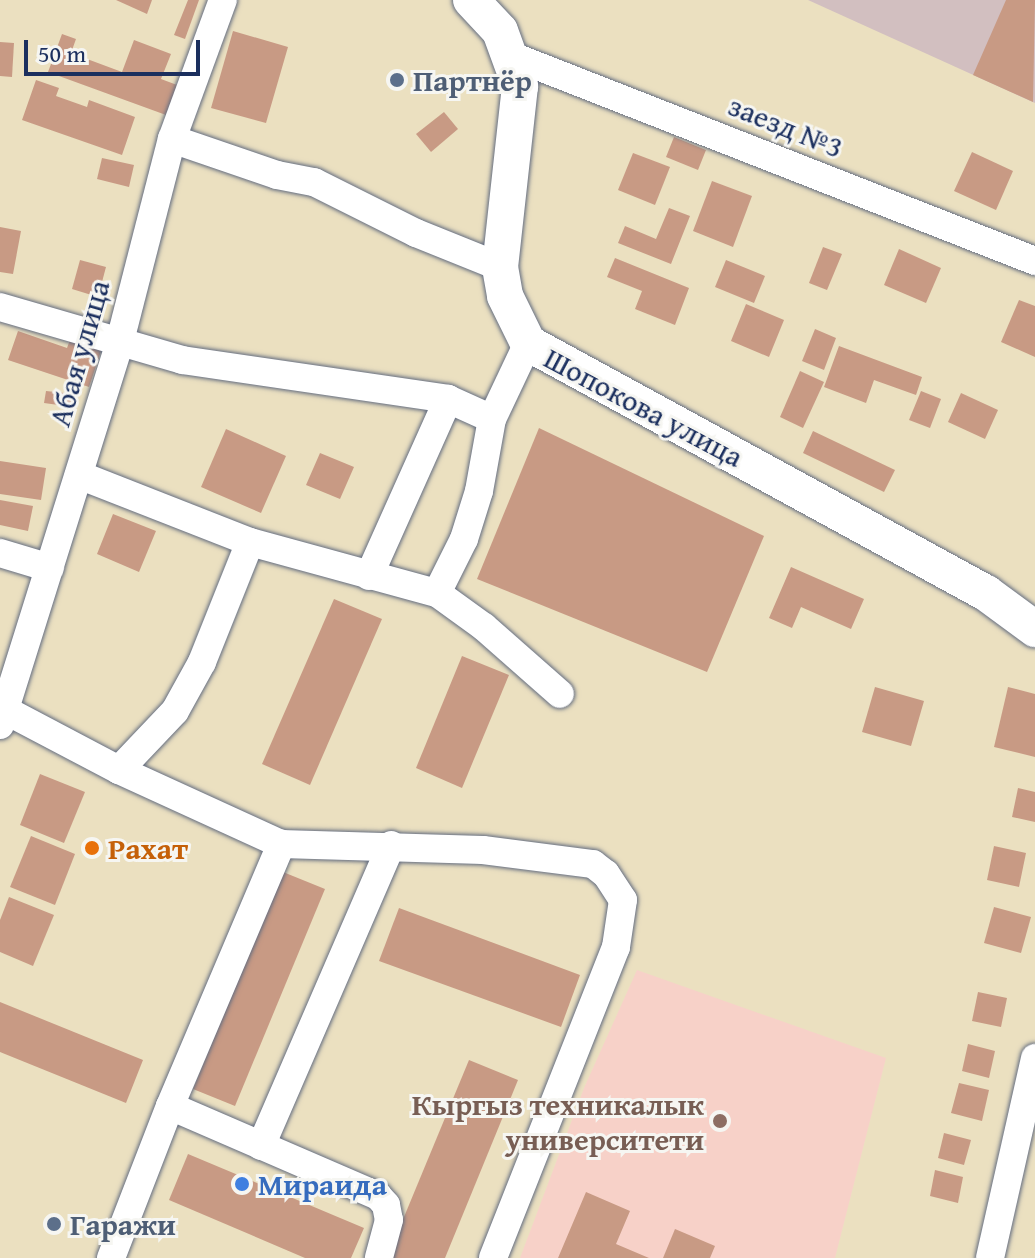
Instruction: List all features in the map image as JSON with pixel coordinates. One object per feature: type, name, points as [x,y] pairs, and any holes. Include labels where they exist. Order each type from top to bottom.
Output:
[{"type":"street","name":"Абая улица","points":[[3,718],[120,341],[172,139],[223,0]]},
{"type":"street","name":"Шопокова улица","points":[[471,0],[500,31],[512,56],[520,86],[500,267],[505,296],[528,343],[986,593],[1035,629]]},
{"type":"street","name":"заезд №3","points":[[512,56],[1035,261]]},
{"type":"street","points":[[172,139],[277,175],[314,182],[416,233],[500,267]]},
{"type":"street","points":[[0,307],[182,360],[448,399],[492,419]]},
{"type":"street","points":[[437,593],[464,539],[479,491],[492,419],[528,343]]},
{"type":"street","points":[[369,576],[448,399]]},
{"type":"street","points":[[79,475],[250,542],[437,593],[484,627],[560,694]]},
{"type":"street","points":[[119,770],[175,711],[202,662],[250,542]]},
{"type":"street","points":[[0,553],[50,568]]},
{"type":"street","points":[[3,718],[281,844],[483,850],[593,864],[606,874],[623,900],[616,947],[493,1258]]},
{"type":"street","points":[[111,1258],[170,1106],[281,844]]},
{"type":"street","points":[[261,1146],[391,845]]},
{"type":"street","points":[[990,1258],[1035,1058]]},
{"type":"street","points":[[170,1106],[378,1196],[386,1205],[389,1220],[379,1258]]},
{"type":"shaded area","points":[[808,0],[1035,0],[1035,103]]},
{"type":"shaded area","name":"Кыргыз техникалык университети","points":[[637,970],[886,1058],[835,1258],[520,1258],[584,1088]]},
{"type":"building","points":[[116,0],[152,0],[147,14]]},
{"type":"building","points":[[188,0],[199,0],[185,39],[174,35]]},
{"type":"building","points":[[1006,0],[1035,0],[1033,102],[973,75]]},
{"type":"building","points":[[233,31],[288,47],[266,123],[211,108]]},
{"type":"building","points":[[62,34],[76,39],[71,53],[122,72],[134,40],[171,54],[161,79],[177,85],[166,115],[48,72]]},
{"type":"building","points":[[0,42],[14,43],[12,77],[0,76]]},
{"type":"building","points":[[36,80],[59,88],[56,96],[87,107],[89,100],[135,117],[122,155],[22,120]]},
{"type":"building","points":[[444,112],[458,129],[431,152],[416,134]]},
{"type":"building","points":[[674,137],[706,150],[698,170],[666,157]]},
{"type":"building","points":[[972,152],[1013,171],[996,210],[954,191]]},
{"type":"building","points":[[633,153],[670,167],[655,205],[618,190]]},
{"type":"building","points":[[102,158],[134,165],[129,187],[97,179]]},
{"type":"building","points":[[712,181],[752,196],[733,247],[693,231]]},
{"type":"building","points":[[669,208],[690,216],[671,264],[618,243],[625,226],[656,239]]},
{"type":"building","points":[[0,227],[21,231],[13,274],[0,272]]},
{"type":"building","points":[[823,247],[842,254],[827,290],[809,283]]},
{"type":"building","points":[[899,249],[941,268],[926,303],[884,285]]},
{"type":"building","points":[[615,258],[689,288],[675,325],[635,309],[642,291],[607,277]]},
{"type":"building","points":[[80,260],[106,267],[98,297],[72,289]]},
{"type":"building","points":[[726,260],[765,276],[754,303],[715,287]]},
{"type":"building","points":[[1019,300],[1035,306],[1035,357],[1001,342]]},
{"type":"building","points":[[746,304],[784,320],[769,357],[731,341]]},
{"type":"building","points":[[815,329],[836,338],[824,370],[802,361]]},
{"type":"building","points":[[18,331],[67,348],[71,337],[102,348],[89,387],[8,360]]},
{"type":"building","points":[[839,346],[922,377],[916,395],[874,380],[866,403],[824,387]]},
{"type":"building","points":[[800,371],[824,382],[803,428],[780,417]]},
{"type":"building","points":[[46,391],[74,394],[73,407],[44,403]]},
{"type":"building","points":[[921,391],[941,399],[930,428],[909,420]]},
{"type":"building","points":[[961,393],[998,410],[985,439],[948,422]]},
{"type":"building","points":[[539,428],[764,536],[707,672],[477,579]]},
{"type":"building","points":[[226,429],[286,456],[261,513],[201,487]]},
{"type":"building","points":[[813,431],[895,470],[884,492],[803,453]]},
{"type":"building","points":[[320,453],[354,467],[340,499],[306,485]]},
{"type":"building","points":[[0,461],[46,468],[41,500],[0,494]]},
{"type":"building","points":[[0,500],[33,506],[28,531],[0,525]]},
{"type":"building","points":[[113,514],[156,531],[139,572],[97,554]]},
{"type":"building","points":[[791,567],[864,599],[851,629],[801,607],[792,628],[769,618]]},
{"type":"building","points":[[334,599],[382,619],[310,785],[262,764]]},
{"type":"building","points":[[462,656],[509,675],[462,788],[416,768]]},
{"type":"building","points":[[875,687],[924,701],[911,746],[862,732]]},
{"type":"building","points":[[1008,687],[1035,694],[1035,757],[994,747]]},
{"type":"building","points":[[40,774],[85,792],[64,843],[20,825]]},
{"type":"building","points":[[1018,788],[1035,792],[1035,822],[1012,817]]},
{"type":"building","points":[[31,836],[75,854],[55,905],[10,887]]},
{"type":"building","points":[[994,846],[1026,853],[1019,887],[987,880]]},
{"type":"building","points":[[283,872],[325,889],[235,1106],[193,1089]]},
{"type":"building","points":[[9,897],[54,915],[33,966],[0,952],[0,920]]},
{"type":"building","points":[[994,907],[1031,917],[1021,953],[984,943]]},
{"type":"building","points":[[399,908],[580,975],[561,1027],[379,961]]},
{"type":"building","points":[[978,992],[1007,998],[1001,1027],[972,1021]]},
{"type":"building","points":[[0,1002],[143,1060],[126,1103],[0,1052]]},
{"type":"building","points":[[968,1044],[995,1051],[989,1078],[962,1071]]},
{"type":"building","points":[[469,1060],[518,1080],[445,1258],[387,1258]]},
{"type":"building","points":[[959,1083],[989,1090],[982,1121],[951,1113]]},
{"type":"building","points":[[944,1133],[971,1140],[964,1165],[938,1158]]},
{"type":"building","points":[[188,1154],[364,1228],[351,1258],[305,1258],[169,1200]]},
{"type":"building","points":[[935,1170],[963,1177],[958,1203],[930,1196]]},
{"type":"building","points":[[586,1192],[630,1211],[616,1244],[649,1258],[558,1258]]},
{"type":"building","points":[[675,1229],[715,1246],[710,1258],[663,1258]]},
{"type":"place","name":"Партнёр","points":[[397,80]]},
{"type":"place","name":"Рахат","points":[[92,848]]},
{"type":"place","name":"Кыргыз техникалык университети","points":[[720,1121]]},
{"type":"place","name":"Мираида","points":[[242,1184]]},
{"type":"place","name":"Гаражи","points":[[54,1224]]}]
